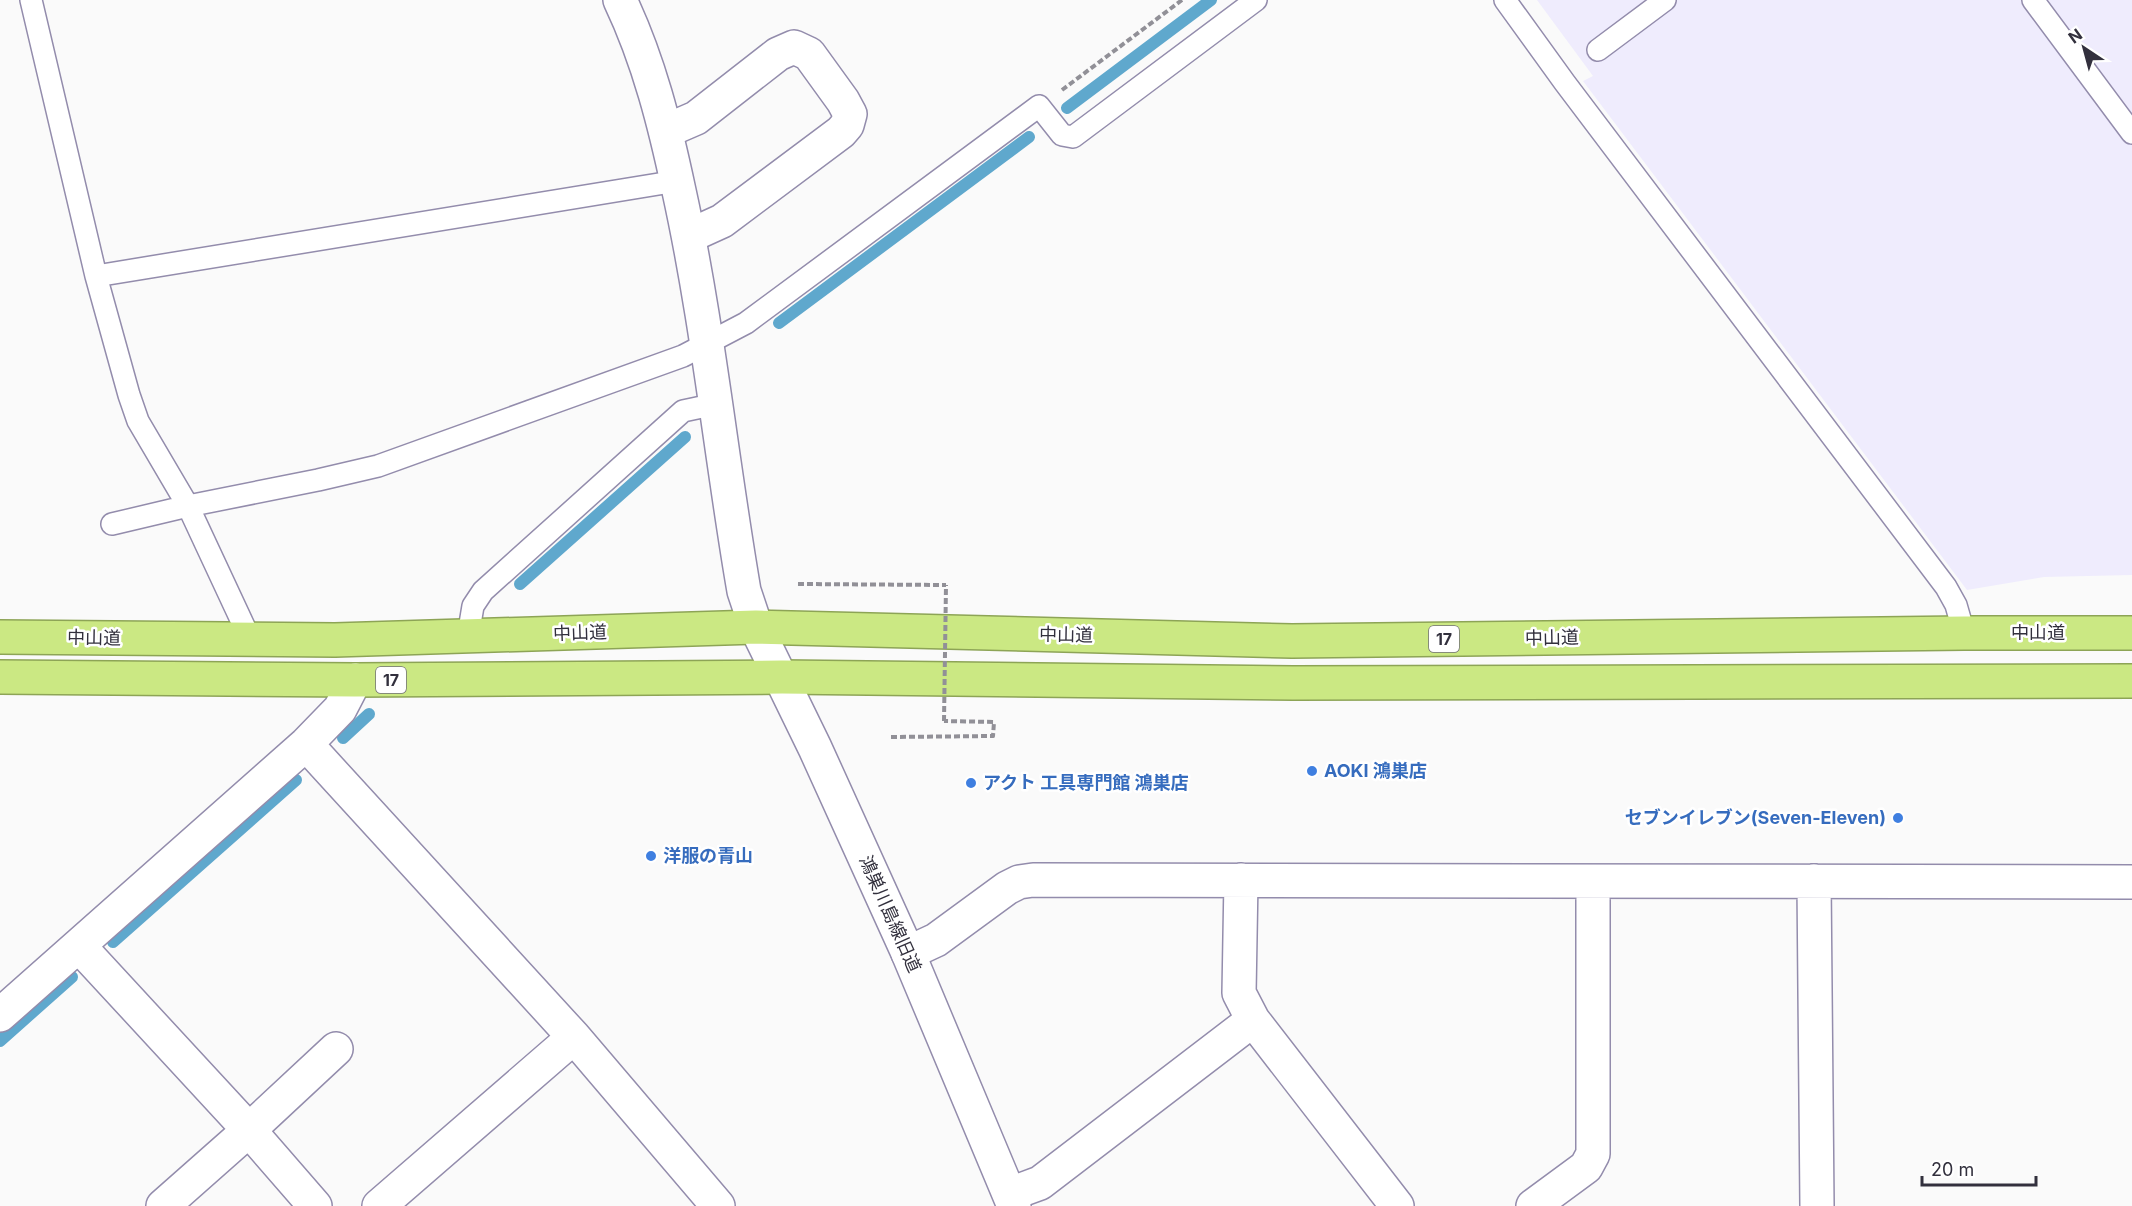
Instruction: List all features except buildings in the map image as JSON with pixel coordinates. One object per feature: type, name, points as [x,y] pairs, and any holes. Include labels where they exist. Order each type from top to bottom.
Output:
[{"type":"highway","name":"中山道","points":[[0,637],[335,640],[756,627],[1292,641],[2132,633]]},
{"type":"highway","name":"17","points":[[0,677],[355,680],[782,677],[1293,683],[2132,681]]},
{"type":"street","name":"鴻巣川島線旧道","points":[[620,0],[637,35],[666,131],[689,236],[744,591],[756,627],[782,677],[908,953],[1012,1200]]},
{"type":"street","points":[[666,131],[696,118],[778,54],[794,47],[809,54],[850,114],[847,125],[841,132],[722,221],[689,236]]},
{"type":"street","points":[[0,1015],[306,744],[340,709],[355,680]]},
{"type":"street","points":[[306,744],[574,1036],[718,1206]]},
{"type":"street","points":[[908,953],[936,940],[1007,888],[1019,882],[1033,880],[2132,882]]},
{"type":"street","points":[[1241,880],[1239,993],[1253,1020],[1397,1206]]},
{"type":"street","points":[[1814,881],[1817,1206]]},
{"type":"street","points":[[1533,1206],[1586,1167],[1593,1154],[1593,882]]},
{"type":"street","points":[[79,946],[249,1130],[315,1206]]},
{"type":"street","points":[[1012,1200],[1040,1183],[1253,1020]]},
{"type":"street","points":[[379,1206],[574,1036]]},
{"type":"street","points":[[163,1206],[249,1130],[336,1048]]},
{"type":"lane","points":[[31,0],[96,276],[129,395],[138,421],[188,506],[250,639]]},
{"type":"lane","points":[[112,524],[378,466],[683,356],[746,323],[1039,106],[1062,135],[1073,137],[1256,0]]},
{"type":"lane","points":[[1506,0],[1572,93],[1946,587],[1956,605],[1964,633]]},
{"type":"lane","points":[[1598,50],[1665,0]]},
{"type":"lane","points":[[2033,0],[2132,133]]},
{"type":"lane","points":[[96,276],[677,181]]},
{"type":"lane","points":[[468,636],[473,606],[483,591],[683,411],[716,404]]},
{"type":"path","points":[[1039,106],[1182,0]]},
{"type":"path","points":[[798,584],[946,585],[944,721],[994,722],[993,736],[891,738]]},
{"type":"shaded area","points":[[1537,0],[2132,0],[2132,575],[2044,577],[1967,590],[1583,81],[1593,76]]},
{"type":"waterway","points":[[1067,108],[1211,0]]},
{"type":"waterway","points":[[779,323],[1029,137]]},
{"type":"waterway","points":[[520,584],[685,437]]},
{"type":"waterway","points":[[343,738],[369,714]]},
{"type":"waterway","points":[[113,942],[296,780]]},
{"type":"waterway","points":[[0,1041],[72,977]]},
{"type":"place","name":"AOKI 鴻巣店","points":[[1312,771]]},
{"type":"place","name":"アクト 工具専門館 鴻巣店","points":[[971,783]]},
{"type":"place","name":"セブンイレブン(Seven-Eleven)","points":[[1898,818]]},
{"type":"place","name":"洋服の青山","points":[[651,856]]}]
